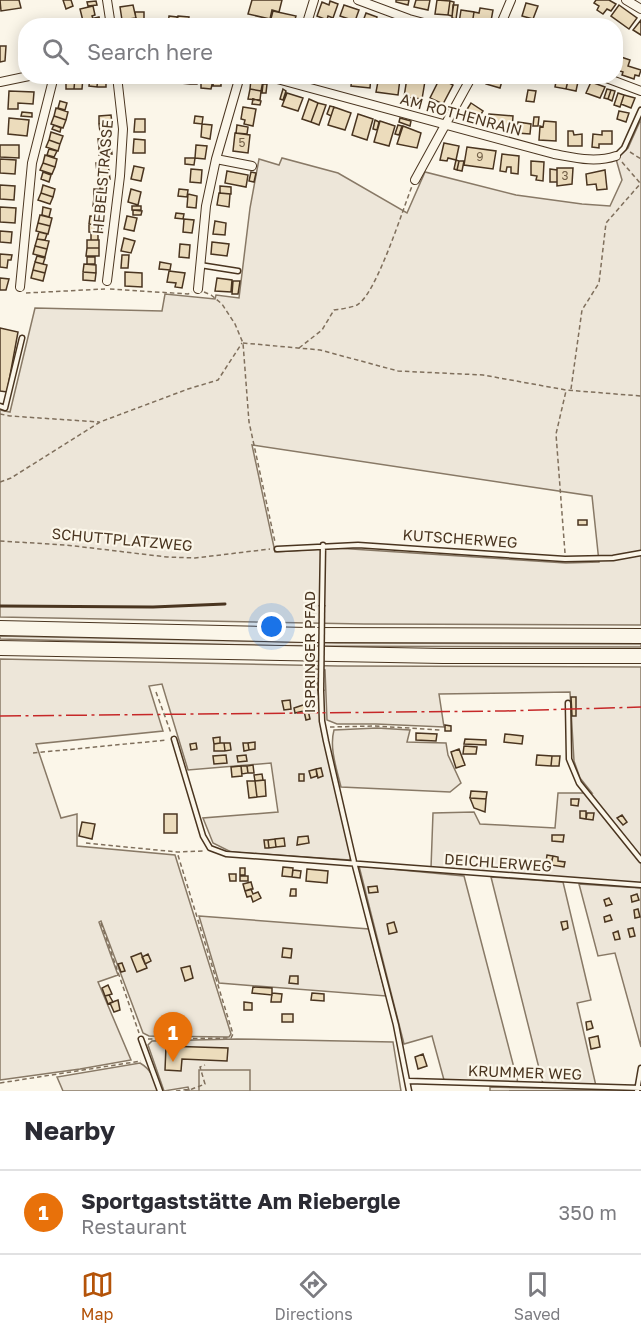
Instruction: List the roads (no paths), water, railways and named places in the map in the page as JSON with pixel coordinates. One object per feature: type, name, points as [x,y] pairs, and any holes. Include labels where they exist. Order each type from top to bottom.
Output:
[{"type":"highway","points":[[0,628],[319,635],[641,636]]},
{"type":"highway","points":[[0,648],[264,654],[641,656]]},
{"type":"street","points":[[107,0],[110,18]]},
{"type":"street","points":[[308,18],[314,0]]},
{"type":"street","points":[[358,0],[406,18]]},
{"type":"street","points":[[503,18],[511,0]]},
{"type":"street","points":[[626,0],[641,9]]},
{"type":"street","points":[[0,82],[18,78]]},
{"type":"street","points":[[20,287],[32,163],[52,84]]},
{"type":"street","name":"HEBELSTRASSE","points":[[107,281],[120,176],[123,129],[118,84]]},
{"type":"street","points":[[198,289],[206,206],[216,159],[238,84]]},
{"type":"street","name":"AM ROTHENRAIN","points":[[306,84],[522,145],[585,160],[603,160],[616,156]]},
{"type":"street","points":[[415,180],[467,84]]},
{"type":"street","points":[[622,84],[641,91]]},
{"type":"street","points":[[216,159],[252,166]]},
{"type":"lane","points":[[616,156],[624,148],[641,110]]},
{"type":"lane","points":[[200,265],[238,271]]},
{"type":"lane","points":[[0,406],[5,408],[22,338]]},
{"type":"lane","name":"KUTSCHERWEG","points":[[277,549],[352,544],[565,560],[641,554]]},
{"type":"lane","name":"ISPRINGER PFAD","points":[[323,545],[321,691],[323,727],[409,1091]]},
{"type":"lane","points":[[568,703],[569,759],[579,783],[641,860]]},
{"type":"lane","points":[[174,739],[203,836],[210,848],[226,854],[354,862]]},
{"type":"lane","name":"DEICHLERWEG","points":[[354,862],[469,874],[641,885]]},
{"type":"lane","points":[[141,1039],[160,1091]]},
{"type":"lane","points":[[639,1089],[641,1068]]},
{"type":"lane","name":"KRUMMER WEG","points":[[408,1081],[639,1089]]},
{"type":"place","name":"Sportgaststätte Am Riebergle","points":[[173,1062]]}]
